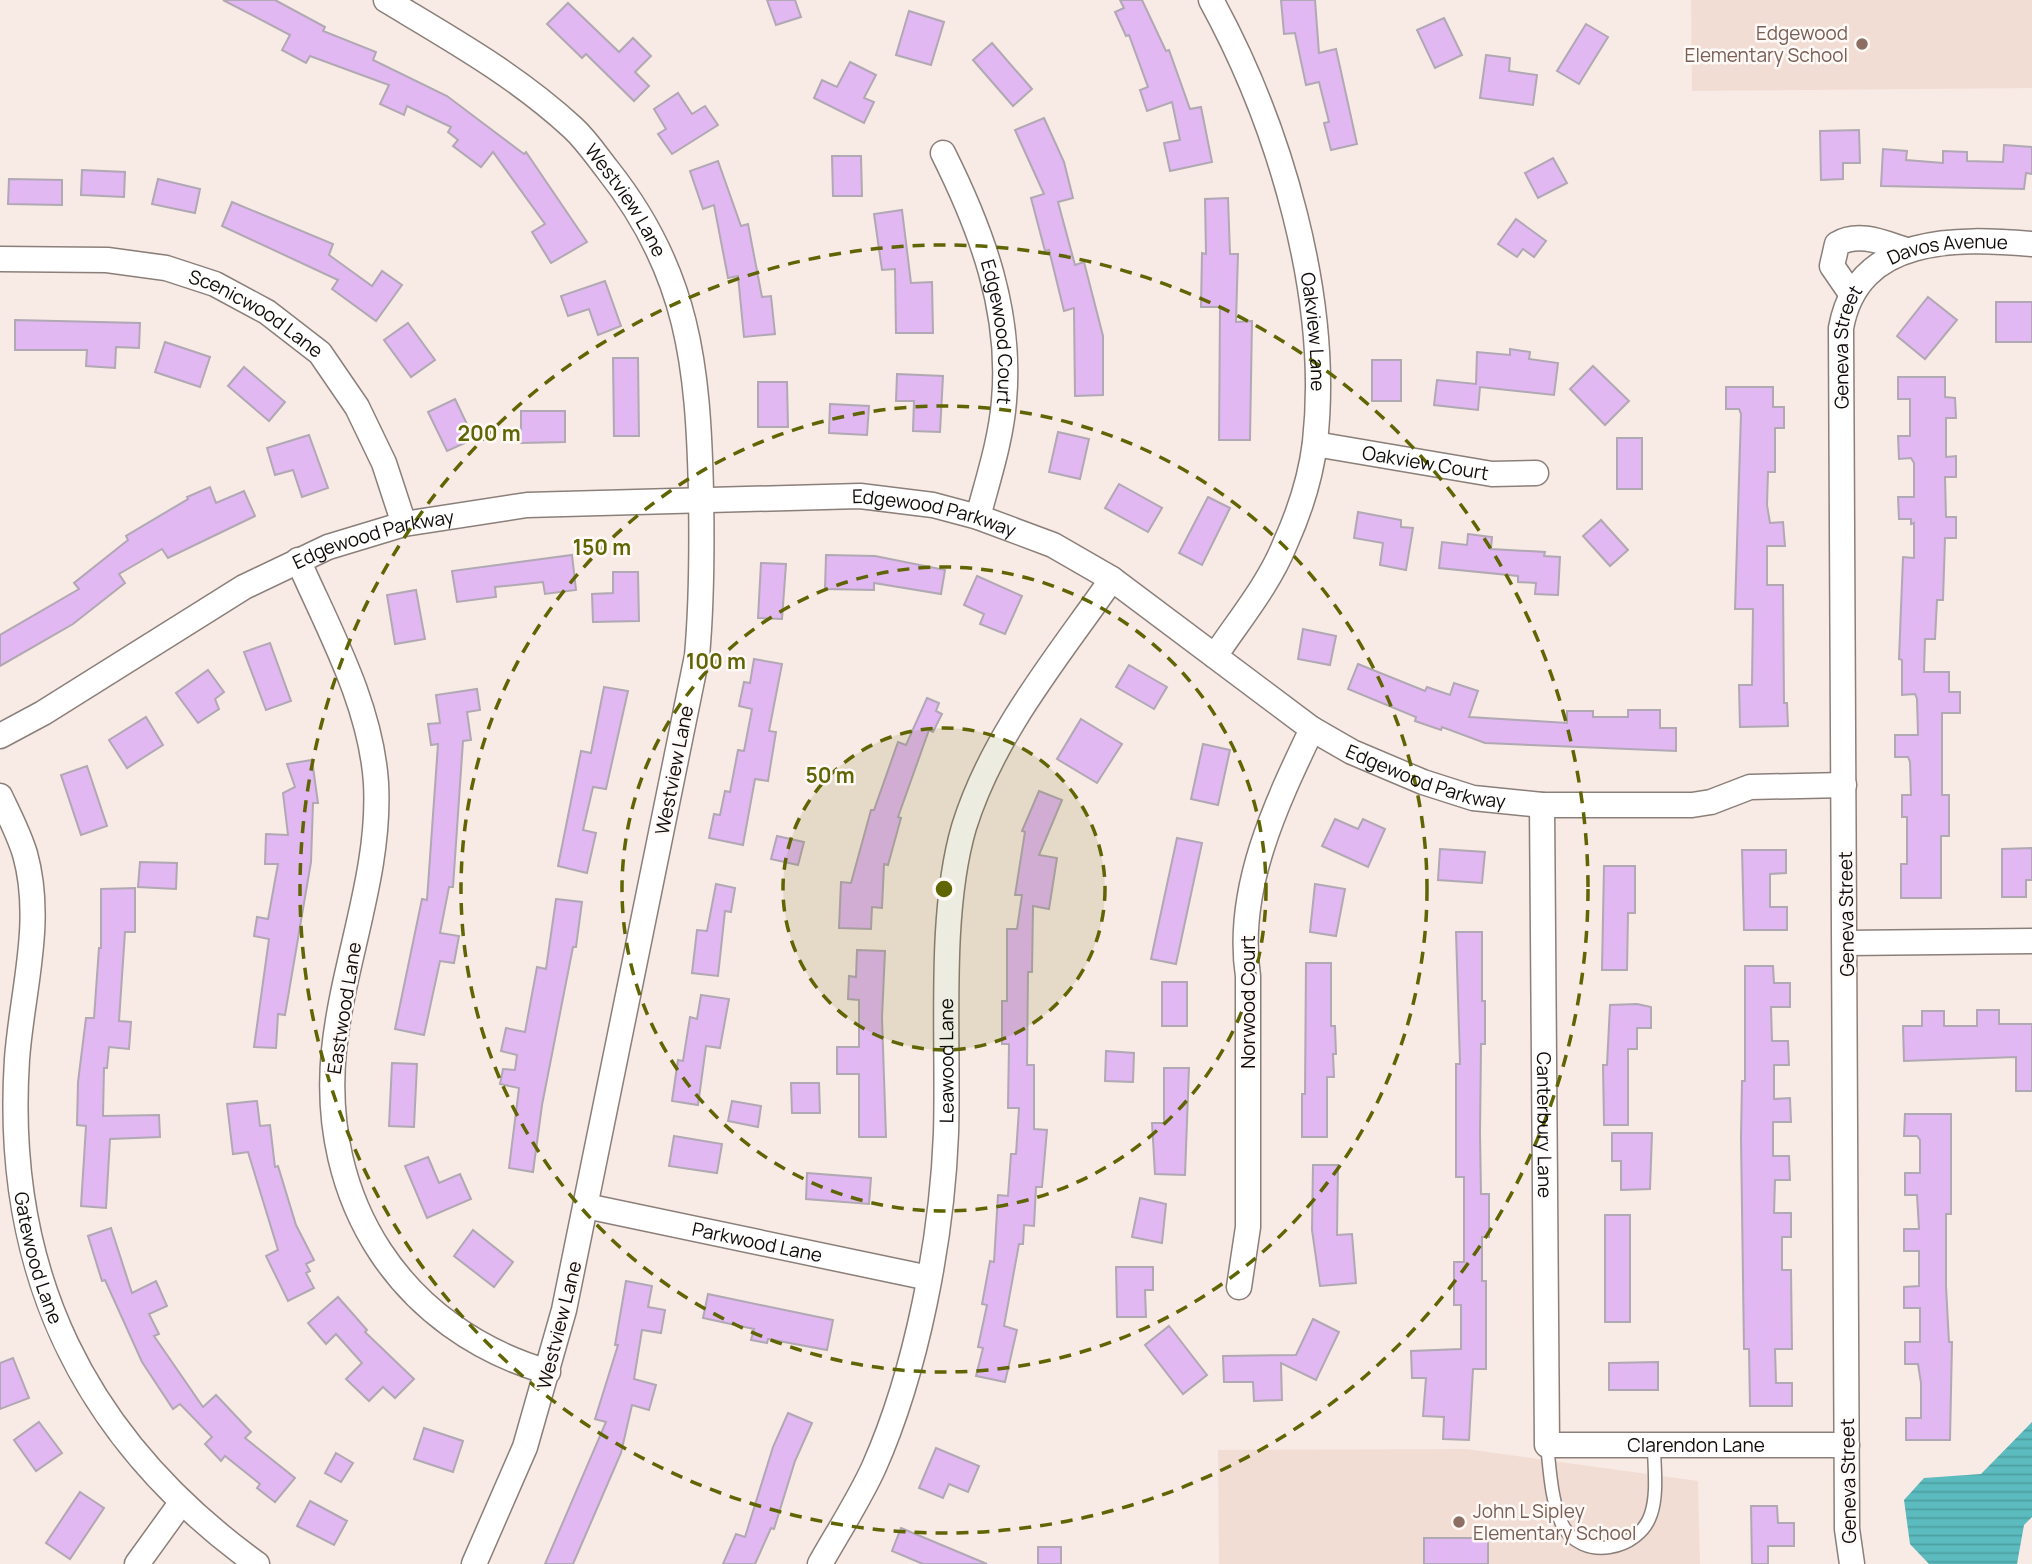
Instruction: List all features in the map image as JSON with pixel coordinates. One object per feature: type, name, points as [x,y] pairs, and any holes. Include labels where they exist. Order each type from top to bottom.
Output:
[{"type":"street","name":"Westview Lane","points":[[386,0],[529,90],[575,130],[631,202],[662,259],[688,335],[699,411],[703,566],[697,656],[586,1206],[548,1373],[525,1447],[474,1564]]},
{"type":"street","name":"Oakview Lane","points":[[1211,0],[1267,127],[1297,229],[1312,300],[1317,350],[1315,444],[1299,508],[1276,563],[1215,656]]},
{"type":"street","name":"Edgewood Court","points":[[943,153],[981,234],[998,294],[1003,327],[1004,402],[978,517]]},
{"type":"street","points":[[1852,295],[1832,266],[1838,244],[1847,238],[1863,238],[1906,250]]},
{"type":"street","name":"Davos Avenue","points":[[1870,271],[1906,250],[1939,243],[2032,244]]},
{"type":"street","name":"Scenicwood Lane","points":[[0,258],[107,260],[166,268],[215,284],[267,312],[320,353],[357,407],[384,463],[404,524]]},
{"type":"street","name":"Geneva Street","points":[[1852,1564],[1847,1529],[1846,943],[1840,348],[1844,310],[1870,271]]},
{"type":"street","name":"Oakview Court","points":[[1315,444],[1492,474],[1536,473]]},
{"type":"street","name":"Edgewood Parkway","points":[[0,736],[43,713],[214,603],[298,560],[404,524],[527,505],[887,498],[978,517],[1053,545],[1112,579],[1312,729],[1352,752],[1423,782],[1473,798],[1542,804],[1692,805],[1711,803],[1750,788],[1844,785]]},
{"type":"street","name":"Eastwood Lane","points":[[298,560],[358,703],[372,744],[376,785],[372,849],[334,1047],[333,1117],[336,1149],[346,1182],[357,1210],[386,1262],[432,1312],[478,1344],[513,1362],[548,1373]]},
{"type":"street","name":"Leawood Lane","points":[[820,1564],[874,1467],[913,1354],[929,1278],[946,1136],[951,904],[963,831],[975,795],[1003,737],[1112,579]]},
{"type":"street","name":"Norwood Court","points":[[1239,1287],[1248,1227],[1248,975],[1244,951],[1249,908],[1257,862],[1269,824],[1312,729]]},
{"type":"street","name":"Gatewood Lane","points":[[0,796],[25,855],[32,908],[32,940],[18,1053],[14,1125],[18,1176],[34,1259],[54,1315],[83,1377],[128,1444],[181,1503],[257,1564]]},
{"type":"street","name":"Canterbury Lane","points":[[1542,804],[1546,1445]]},
{"type":"street","points":[[1846,943],[2032,941]]},
{"type":"street","name":"Parkwood Lane","points":[[586,1206],[929,1278]]},
{"type":"street","name":"Clarendon Lane","points":[[1546,1445],[1847,1445]]},
{"type":"street","points":[[136,1564],[181,1503]]},
{"type":"lane","points":[[1546,1445],[1556,1508],[1563,1527],[1576,1540],[1591,1547],[1609,1547],[1624,1545],[1635,1538],[1651,1515],[1655,1497],[1654,1444]]},
{"type":"shaded area","name":"Edgewood Elementary School","points":[[1691,0],[2032,0],[2032,88],[1692,91]]},
{"type":"shaded area","name":"John L Sipley Elementary School","points":[[1466,1449],[1698,1481],[1700,1564],[1219,1564],[1218,1450]]},
{"type":"water","points":[[2032,1422],[2032,1517],[2024,1525],[2017,1564],[1929,1564],[1910,1544],[1904,1500],[1924,1478],[1981,1474]]},
{"type":"building","points":[[223,0],[275,0],[325,27],[323,31],[376,52],[373,60],[447,96],[524,154],[526,152],[587,242],[551,263],[532,232],[545,224],[493,152],[481,167],[453,146],[458,140],[448,132],[451,127],[407,106],[404,115],[380,104],[389,85],[310,56],[306,63],[282,50],[290,35]]},
{"type":"building","points":[[767,0],[795,0],[801,17],[776,25]]},
{"type":"building","points":[[1120,0],[1142,0],[1166,51],[1169,50],[1190,109],[1201,107],[1212,162],[1170,171],[1164,143],[1180,140],[1172,102],[1147,111],[1140,90],[1148,87],[1129,35],[1126,36],[1115,12],[1124,8]]},
{"type":"building","points":[[1281,0],[1315,0],[1319,53],[1336,49],[1357,144],[1331,150],[1324,123],[1329,122],[1319,82],[1306,85],[1295,33],[1284,34]]},
{"type":"building","points":[[568,3],[619,52],[633,38],[651,56],[635,72],[649,86],[634,101],[586,54],[582,58],[547,24]]},
{"type":"building","points":[[909,11],[944,22],[931,65],[896,55]]},
{"type":"building","points":[[1444,18],[1462,55],[1435,68],[1417,30]]},
{"type":"building","points":[[1586,24],[1608,37],[1579,84],[1557,71]]},
{"type":"building","points":[[992,43],[1032,89],[1013,106],[973,60]]},
{"type":"building","points":[[1486,55],[1510,58],[1509,71],[1537,75],[1533,105],[1480,98]]},
{"type":"building","points":[[850,62],[876,75],[864,98],[874,102],[864,123],[814,98],[822,80],[837,87]]},
{"type":"building","points":[[678,93],[692,114],[705,106],[718,125],[672,154],[658,134],[666,129],[654,109]]},
{"type":"building","points":[[1044,118],[1064,162],[1073,198],[1058,202],[1075,265],[1084,262],[1103,336],[1103,395],[1075,396],[1074,308],[1064,311],[1049,250],[1045,251],[1031,198],[1044,194],[1015,130]]},
{"type":"building","points":[[1859,130],[1860,163],[1843,163],[1843,179],[1821,180],[1820,131]]},
{"type":"building","points":[[2004,145],[2032,147],[2032,174],[2026,173],[2024,189],[1881,186],[1883,149],[1907,151],[1906,160],[1943,163],[1943,151],[1967,152],[1967,161],[2003,162]]},
{"type":"building","points":[[832,156],[861,156],[862,196],[833,196]]},
{"type":"building","points":[[1553,158],[1567,183],[1538,198],[1525,173]]},
{"type":"building","points":[[718,161],[741,226],[748,224],[762,297],[771,296],[775,334],[744,337],[738,276],[728,278],[714,205],[703,209],[690,171]]},
{"type":"building","points":[[82,170],[125,172],[124,197],[81,195]]},
{"type":"building","points":[[9,179],[62,180],[62,205],[8,204]]},
{"type":"building","points":[[158,179],[200,189],[195,213],[152,204]]},
{"type":"building","points":[[1228,198],[1230,254],[1238,254],[1236,322],[1252,321],[1250,440],[1219,440],[1220,307],[1201,307],[1202,253],[1206,254],[1205,199]]},
{"type":"building","points":[[232,202],[333,244],[329,255],[372,286],[382,271],[402,285],[376,321],[332,289],[338,280],[222,226]]},
{"type":"building","points":[[902,210],[911,283],[932,282],[933,333],[896,333],[895,269],[882,270],[874,214]]},
{"type":"building","points":[[1516,219],[1546,241],[1534,257],[1523,249],[1517,257],[1498,244]]},
{"type":"building","points":[[605,281],[621,326],[598,335],[589,309],[568,316],[561,296]]},
{"type":"building","points":[[1928,297],[1957,320],[1925,359],[1897,336]]},
{"type":"building","points":[[1996,302],[2032,302],[2032,342],[1996,342]]},
{"type":"building","points":[[15,320],[140,323],[139,348],[116,347],[115,368],[86,366],[87,350],[15,350]]},
{"type":"building","points":[[408,323],[435,360],[411,377],[384,340]]},
{"type":"building","points":[[165,342],[210,357],[200,387],[155,372]]},
{"type":"building","points":[[1510,349],[1530,352],[1529,359],[1558,363],[1554,395],[1480,387],[1478,410],[1434,405],[1437,380],[1476,384],[1477,352],[1510,355]]},
{"type":"building","points":[[613,358],[638,358],[639,436],[614,436]]},
{"type":"building","points":[[1372,360],[1401,360],[1401,401],[1372,401]]},
{"type":"building","points":[[1593,366],[1629,401],[1605,425],[1570,389]]},
{"type":"building","points":[[244,367],[285,402],[269,421],[228,386]]},
{"type":"building","points":[[897,374],[943,376],[940,432],[913,431],[914,401],[896,401]]},
{"type":"building","points":[[1898,377],[1945,377],[1945,397],[1955,398],[1956,418],[1946,418],[1946,457],[1956,456],[1956,477],[1945,477],[1946,517],[1956,517],[1956,538],[1945,538],[1943,600],[1937,600],[1935,639],[1925,639],[1924,672],[1949,672],[1949,692],[1960,692],[1960,713],[1942,713],[1942,795],[1949,795],[1949,836],[1941,836],[1941,898],[1901,898],[1901,864],[1907,864],[1907,817],[1902,817],[1902,795],[1911,795],[1910,762],[1908,757],[1895,757],[1895,735],[1918,735],[1917,699],[1915,694],[1902,695],[1902,660],[1899,659],[1903,557],[1914,558],[1914,523],[1911,524],[1911,519],[1899,519],[1898,497],[1914,497],[1914,463],[1911,458],[1899,459],[1898,436],[1910,436],[1910,399],[1898,399]]},
{"type":"building","points":[[758,382],[787,382],[788,427],[758,427]]},
{"type":"building","points":[[1726,387],[1773,387],[1773,407],[1784,407],[1784,428],[1775,428],[1775,472],[1768,472],[1767,505],[1770,523],[1783,522],[1785,546],[1767,546],[1767,585],[1783,585],[1784,703],[1787,703],[1788,726],[1740,727],[1739,685],[1752,685],[1753,609],[1735,609],[1741,414],[1739,409],[1726,409]]},
{"type":"building","points":[[455,399],[474,439],[447,451],[428,412]]},
{"type":"building","points":[[830,404],[869,406],[867,435],[829,433]]},
{"type":"building","points":[[521,411],[565,411],[565,442],[521,443]]},
{"type":"building","points":[[1058,432],[1089,439],[1080,479],[1049,472]]},
{"type":"building","points":[[309,435],[328,488],[302,497],[293,470],[275,475],[267,448]]},
{"type":"building","points":[[1617,438],[1642,438],[1642,489],[1617,489]]},
{"type":"building","points":[[1119,484],[1162,508],[1148,532],[1105,508]]},
{"type":"building","points":[[210,487],[216,503],[244,491],[255,516],[168,558],[162,549],[119,574],[125,583],[73,624],[0,666],[0,635],[79,589],[74,583],[128,540],[126,536],[188,499],[187,497]]},
{"type":"building","points":[[1208,497],[1230,508],[1202,565],[1179,553]]},
{"type":"building","points":[[1358,512],[1401,520],[1401,527],[1413,528],[1406,570],[1380,565],[1383,543],[1354,538]]},
{"type":"building","points":[[1601,520],[1628,550],[1610,566],[1583,536]]},
{"type":"building","points":[[1468,534],[1492,537],[1491,549],[1545,552],[1544,556],[1560,557],[1558,595],[1535,594],[1536,583],[1518,582],[1518,576],[1439,568],[1442,542],[1467,545]]},
{"type":"building","points":[[572,555],[576,590],[545,594],[543,582],[495,587],[496,597],[457,602],[452,571]]},
{"type":"building","points":[[826,555],[875,556],[945,570],[941,594],[874,583],[874,590],[825,589]]},
{"type":"building","points":[[761,563],[786,564],[782,619],[758,618]]},
{"type":"building","points":[[613,572],[638,572],[639,621],[593,622],[592,594],[613,593]]},
{"type":"building","points":[[977,576],[1022,596],[1005,634],[980,624],[984,614],[964,605]]},
{"type":"building","points":[[416,590],[425,639],[395,644],[387,595]]},
{"type":"building","points":[[1303,629],[1336,636],[1330,665],[1298,659]]},
{"type":"building","points":[[270,643],[291,701],[266,710],[244,652]]},
{"type":"building","points":[[754,659],[782,664],[769,731],[776,732],[768,781],[755,779],[743,845],[709,838],[714,814],[720,815],[725,791],[730,792],[738,750],[744,751],[752,709],[739,706],[744,682],[750,683]]},
{"type":"building","points":[[1358,664],[1425,691],[1427,687],[1450,695],[1454,683],[1478,691],[1469,717],[1567,723],[1567,711],[1593,711],[1593,717],[1628,717],[1628,710],[1660,710],[1660,728],[1676,728],[1676,751],[1485,743],[1442,727],[1441,730],[1415,721],[1416,717],[1348,689]]},
{"type":"building","points":[[1129,665],[1167,687],[1154,709],[1116,687]]},
{"type":"building","points":[[208,670],[224,692],[215,699],[219,709],[198,723],[176,693]]},
{"type":"building","points":[[604,687],[628,691],[606,789],[593,787],[583,830],[596,833],[587,873],[558,866],[581,751],[591,753]]},
{"type":"building","points":[[477,689],[480,710],[467,712],[471,740],[463,741],[453,887],[449,887],[440,933],[459,936],[454,963],[440,961],[424,1035],[395,1029],[422,899],[427,900],[438,744],[431,745],[428,724],[440,723],[436,695]]},
{"type":"building","points":[[927,698],[939,703],[936,711],[942,714],[933,732],[929,730],[898,817],[901,818],[888,865],[884,864],[882,908],[872,907],[871,929],[839,928],[841,882],[851,883],[871,810],[874,810],[898,742],[906,745]]},
{"type":"building","points":[[146,717],[163,745],[127,768],[109,740]]},
{"type":"building","points":[[1081,719],[1122,744],[1097,783],[1057,759]]},
{"type":"building","points":[[1203,744],[1230,750],[1218,805],[1191,799]]},
{"type":"building","points":[[312,760],[318,803],[313,803],[311,862],[285,1015],[278,1014],[276,1048],[254,1047],[269,939],[254,936],[257,917],[268,919],[278,864],[265,864],[266,834],[288,835],[283,793],[295,787],[287,764]]},
{"type":"building","points":[[87,766],[107,826],[81,835],[61,775]]},
{"type":"building","points":[[1039,791],[1062,800],[1039,855],[1057,858],[1049,909],[1033,906],[1032,972],[1028,972],[1027,1065],[1034,1065],[1034,1129],[1047,1130],[1042,1187],[1036,1187],[1034,1226],[1024,1225],[1023,1244],[1019,1244],[1004,1326],[1017,1330],[1005,1382],[976,1376],[983,1348],[978,1347],[987,1305],[982,1304],[990,1261],[994,1262],[998,1195],[1008,1196],[1011,1154],[1016,1154],[1019,1108],[1008,1108],[1009,1044],[1002,1044],[1002,1001],[1007,1001],[1007,929],[1017,929],[1022,895],[1015,895],[1025,832],[1022,831]]},
{"type":"building","points":[[1335,819],[1358,829],[1363,819],[1385,829],[1368,867],[1322,846]]},
{"type":"building","points":[[777,836],[804,842],[798,865],[771,859]]},
{"type":"building","points":[[1177,838],[1202,843],[1176,964],[1151,959]]},
{"type":"building","points":[[2032,848],[2032,880],[2026,880],[2026,897],[2002,897],[2002,849]]},
{"type":"building","points":[[1440,849],[1485,852],[1482,883],[1438,880]]},
{"type":"building","points":[[1742,850],[1786,850],[1786,873],[1770,874],[1770,907],[1787,907],[1787,930],[1744,930]]},
{"type":"building","points":[[140,862],[177,863],[176,889],[138,887]]},
{"type":"building","points":[[1604,866],[1635,866],[1635,913],[1628,913],[1627,970],[1602,970]]},
{"type":"building","points":[[716,884],[735,888],[731,912],[725,911],[718,976],[692,973],[697,930],[707,931]]},
{"type":"building","points":[[1315,884],[1345,889],[1336,936],[1310,932]]},
{"type":"building","points":[[135,888],[135,932],[125,932],[119,1021],[131,1022],[129,1049],[109,1047],[107,1068],[104,1068],[103,1116],[159,1115],[160,1137],[110,1139],[106,1208],[81,1206],[86,1126],[77,1125],[78,1082],[86,1018],[94,1018],[101,948],[101,889]]},
{"type":"building","points":[[556,899],[582,902],[576,947],[573,947],[542,1105],[533,1172],[509,1168],[519,1088],[500,1084],[503,1069],[515,1070],[517,1055],[501,1051],[506,1028],[525,1032],[537,967],[546,969]]},
{"type":"building","points":[[1456,932],[1482,932],[1482,1001],[1485,1001],[1485,1044],[1481,1044],[1480,1134],[1481,1194],[1489,1194],[1489,1237],[1482,1237],[1482,1281],[1486,1281],[1486,1369],[1473,1369],[1469,1440],[1443,1439],[1444,1417],[1423,1416],[1426,1378],[1412,1378],[1411,1351],[1461,1349],[1461,1305],[1454,1305],[1454,1262],[1464,1262],[1464,1177],[1456,1177],[1456,1064],[1460,1064]]},
{"type":"building","points":[[857,950],[885,951],[882,1018],[886,1137],[859,1137],[859,1074],[837,1074],[837,1047],[859,1047],[859,1000],[848,999],[849,976],[856,977]]},
{"type":"building","points":[[1306,963],[1331,963],[1331,1026],[1335,1026],[1336,1054],[1333,1054],[1334,1077],[1327,1077],[1327,1137],[1302,1137]]},
{"type":"building","points":[[1745,966],[1773,966],[1774,983],[1790,983],[1790,1007],[1771,1007],[1772,1041],[1788,1041],[1789,1065],[1774,1065],[1774,1099],[1790,1098],[1791,1122],[1773,1122],[1773,1156],[1789,1156],[1790,1180],[1775,1180],[1774,1213],[1791,1213],[1791,1237],[1782,1237],[1782,1270],[1791,1270],[1792,1349],[1775,1349],[1776,1383],[1792,1383],[1792,1406],[1750,1406],[1749,1349],[1744,1349],[1741,1138],[1742,1081],[1745,1081]]},
{"type":"building","points":[[1162,982],[1187,982],[1187,1026],[1162,1026]]},
{"type":"building","points":[[701,995],[729,999],[720,1048],[706,1046],[698,1105],[672,1101],[678,1060],[683,1061],[690,1017],[697,1019]]},
{"type":"building","points":[[1637,1004],[1651,1007],[1651,1028],[1637,1028],[1637,1049],[1628,1049],[1628,1125],[1604,1125],[1603,1065],[1607,1065],[1610,1005]]},
{"type":"building","points":[[1977,1010],[1999,1010],[1999,1024],[2032,1024],[2032,1091],[2016,1091],[2016,1057],[1904,1061],[1903,1026],[1922,1026],[1922,1011],[1944,1011],[1944,1026],[1977,1026]]},
{"type":"building","points":[[1106,1051],[1134,1053],[1133,1082],[1105,1081]]},
{"type":"building","points":[[392,1063],[417,1064],[414,1127],[389,1126]]},
{"type":"building","points":[[1164,1068],[1189,1068],[1185,1175],[1155,1174],[1152,1123],[1164,1123]]},
{"type":"building","points":[[791,1083],[819,1083],[820,1113],[792,1113]]},
{"type":"building","points":[[257,1101],[260,1126],[270,1125],[275,1167],[278,1166],[296,1225],[314,1260],[306,1264],[310,1271],[306,1273],[314,1288],[288,1301],[266,1256],[278,1250],[248,1152],[233,1154],[227,1104]]},
{"type":"building","points":[[732,1101],[761,1106],[758,1127],[728,1121]]},
{"type":"building","points":[[1905,1114],[1951,1114],[1951,1214],[1946,1214],[1946,1286],[1949,1342],[1952,1342],[1950,1440],[1906,1440],[1906,1418],[1921,1418],[1921,1383],[1918,1364],[1905,1364],[1905,1342],[1920,1342],[1920,1308],[1904,1308],[1904,1287],[1919,1286],[1919,1251],[1904,1251],[1904,1229],[1919,1229],[1917,1195],[1905,1195],[1905,1173],[1920,1173],[1920,1140],[1917,1136],[1904,1136]]},
{"type":"building","points":[[1612,1133],[1652,1133],[1650,1189],[1621,1190],[1621,1161],[1612,1161]]},
{"type":"building","points":[[674,1136],[722,1144],[717,1173],[669,1166]]},
{"type":"building","points":[[428,1157],[439,1183],[460,1174],[471,1199],[427,1218],[405,1166]]},
{"type":"building","points":[[1313,1165],[1338,1165],[1337,1235],[1352,1234],[1356,1283],[1320,1286],[1312,1230]]},
{"type":"building","points":[[807,1173],[871,1178],[869,1204],[806,1199]]},
{"type":"building","points":[[1140,1198],[1166,1204],[1162,1243],[1132,1237]]},
{"type":"building","points":[[1605,1215],[1630,1215],[1630,1322],[1605,1322]]},
{"type":"building","points":[[111,1228],[132,1293],[156,1281],[167,1306],[149,1314],[159,1334],[154,1336],[203,1407],[216,1395],[251,1432],[245,1438],[295,1478],[275,1502],[257,1488],[260,1484],[225,1456],[221,1461],[205,1444],[212,1437],[180,1404],[173,1409],[142,1362],[105,1280],[102,1281],[88,1236]]},
{"type":"building","points":[[473,1230],[513,1262],[494,1287],[454,1256]]},
{"type":"building","points":[[1116,1267],[1153,1267],[1153,1290],[1145,1290],[1146,1317],[1117,1317]]},
{"type":"building","points":[[626,1281],[652,1286],[648,1307],[665,1310],[661,1333],[642,1330],[634,1379],[656,1385],[649,1410],[632,1405],[621,1453],[573,1564],[545,1564],[606,1422],[595,1419],[618,1345],[615,1345]]},
{"type":"building","points":[[708,1294],[833,1320],[827,1350],[768,1339],[767,1343],[751,1340],[754,1329],[703,1318]]},
{"type":"building","points":[[338,1297],[367,1330],[365,1332],[414,1379],[395,1398],[383,1387],[369,1401],[346,1379],[362,1363],[336,1334],[326,1344],[308,1323]]},
{"type":"building","points":[[1313,1319],[1339,1332],[1316,1380],[1281,1363],[1282,1400],[1254,1401],[1253,1382],[1224,1382],[1223,1356],[1296,1355]]},
{"type":"building","points":[[1169,1326],[1207,1375],[1183,1394],[1145,1345]]},
{"type":"building","points":[[13,1358],[29,1398],[0,1409],[0,1363]]},
{"type":"building","points":[[1658,1362],[1658,1390],[1609,1390],[1609,1363]]},
{"type":"building","points":[[788,1413],[812,1423],[795,1461],[774,1529],[771,1528],[755,1564],[723,1564],[736,1534],[745,1537],[773,1447]]},
{"type":"building","points":[[39,1422],[62,1453],[36,1471],[14,1440]]},
{"type":"building","points":[[424,1428],[463,1441],[453,1472],[414,1459]]},
{"type":"building","points":[[936,1448],[979,1466],[968,1492],[949,1484],[943,1498],[919,1488]]},
{"type":"building","points":[[336,1453],[353,1463],[341,1482],[325,1473]]},
{"type":"building","points":[[80,1492],[104,1508],[70,1559],[46,1543]]},
{"type":"building","points":[[310,1501],[347,1521],[334,1545],[297,1526]]},
{"type":"building","points":[[1751,1506],[1777,1506],[1778,1523],[1794,1523],[1794,1546],[1768,1546],[1768,1564],[1752,1564]]},
{"type":"building","points":[[901,1528],[987,1564],[923,1564],[892,1551]]},
{"type":"building","points":[[1424,1538],[1488,1538],[1488,1564],[1424,1564]]},
{"type":"building","points":[[1038,1547],[1061,1547],[1061,1564],[1038,1564]]},
{"type":"place","name":"Edgewood Elementary School","points":[[1862,44]]},
{"type":"place","name":"John L Sipley Elementary School","points":[[1459,1522]]}]
